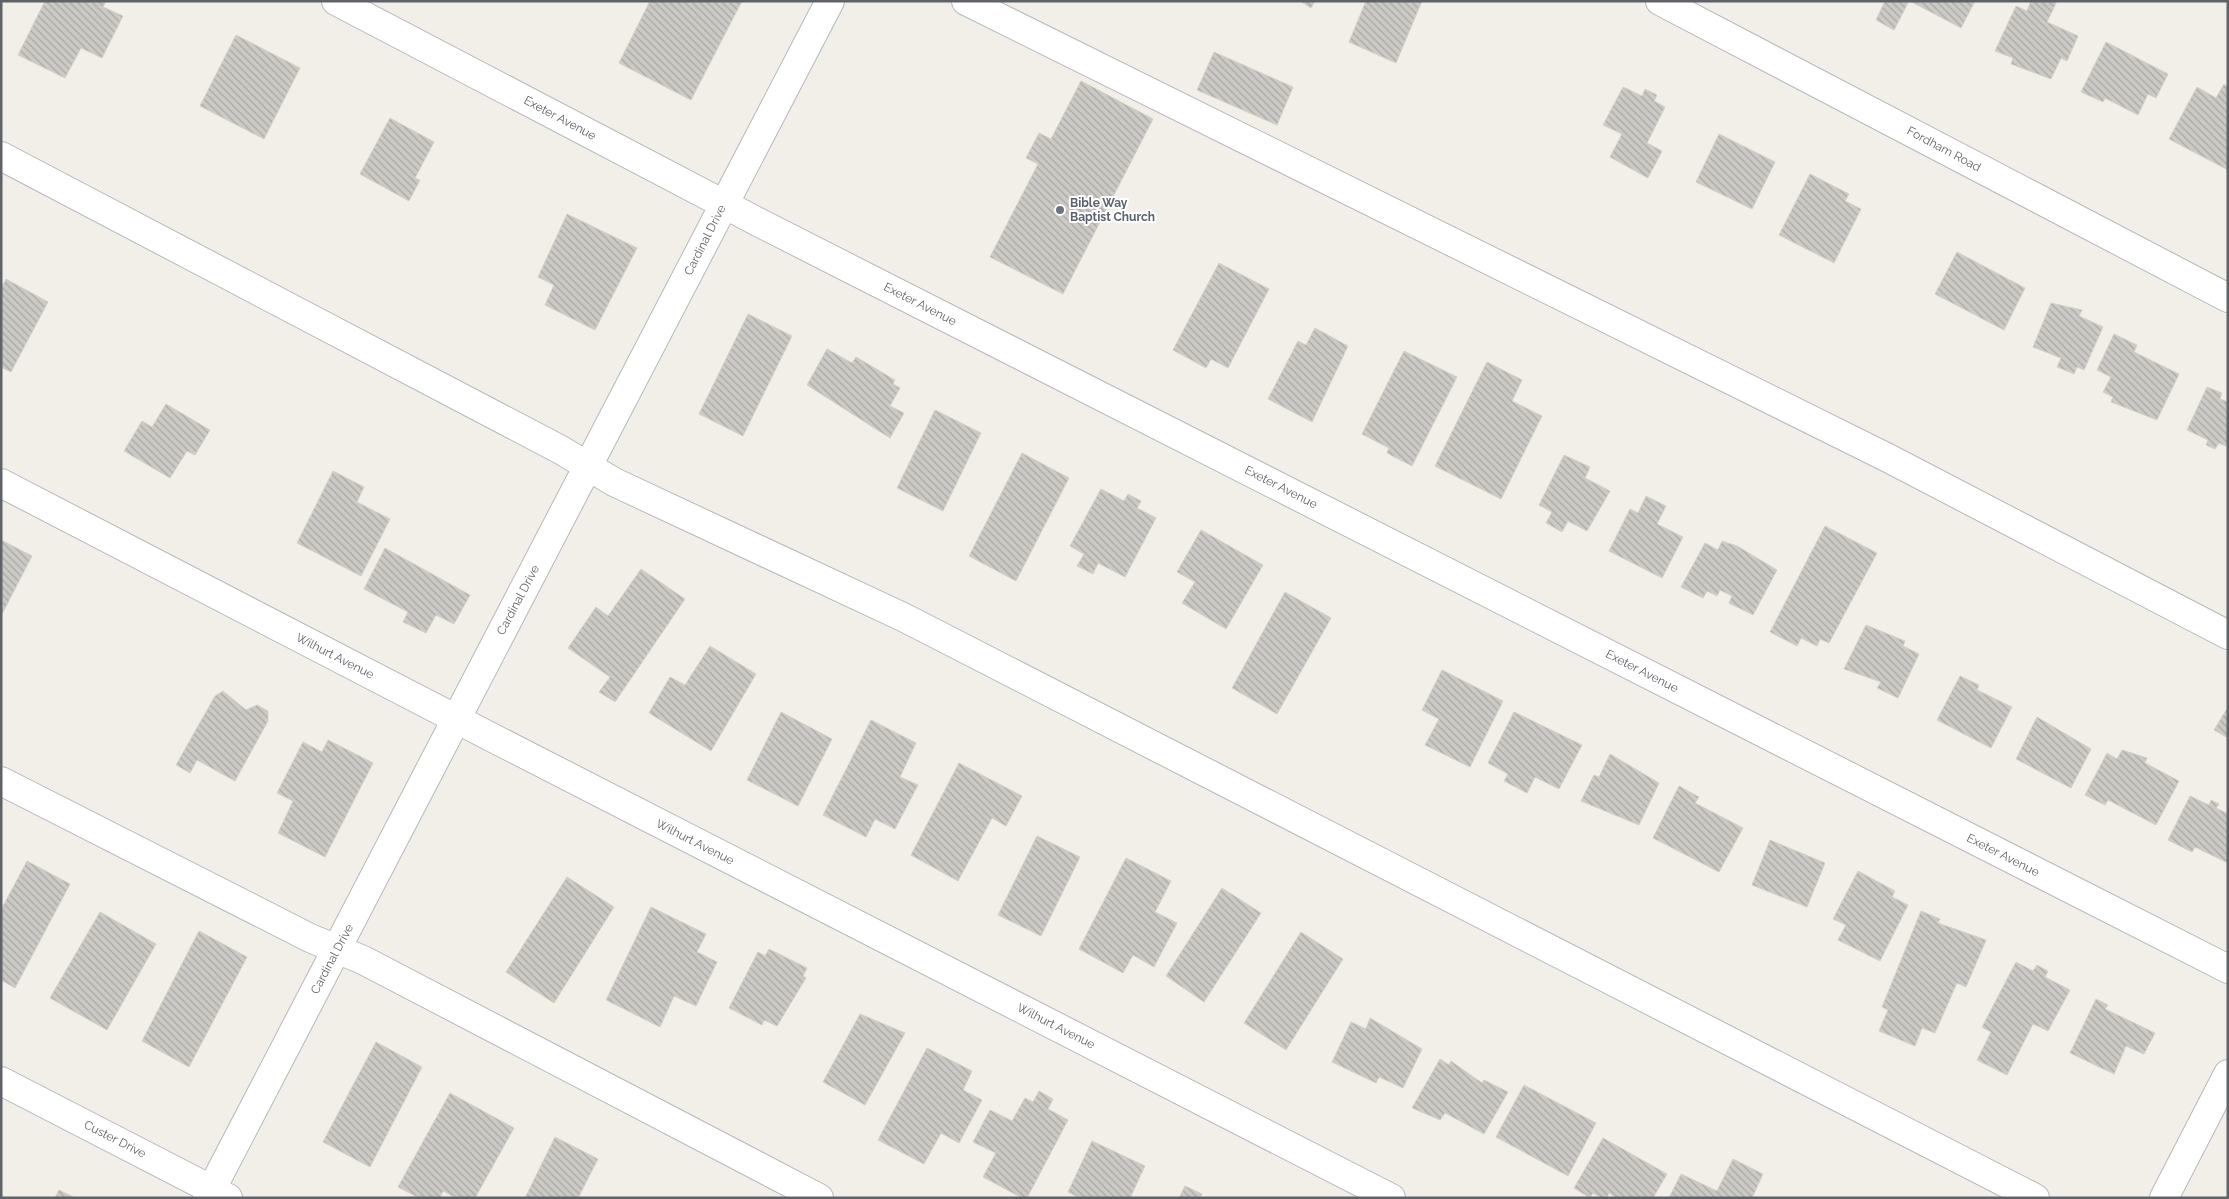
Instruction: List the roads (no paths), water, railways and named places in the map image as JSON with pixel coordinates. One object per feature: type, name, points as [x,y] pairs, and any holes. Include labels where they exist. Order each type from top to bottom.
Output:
[{"type":"street","name":"Exeter Avenue","points":[[336,1],[724,204],[2228,969]]},
{"type":"street","name":"Cardinal Drive","points":[[215,1195],[337,950],[456,718],[589,467],[830,1]]},
{"type":"street","points":[[966,1],[1888,458],[2228,635]]},
{"type":"street","name":"Fordham Road","points":[[1660,1],[2228,298]]},
{"type":"street","points":[[1,156],[561,450],[614,482],[905,618],[2035,1198]]},
{"type":"street","name":"Wilhurt Avenue","points":[[1,482],[1391,1198]]},
{"type":"street","points":[[1,781],[310,938],[372,965],[819,1198]]},
{"type":"street","points":[[2164,1198],[2228,1074]]},
{"type":"street","name":"Custer Drive","points":[[1,1081],[215,1195]]},
{"type":"place","name":"Bible Way Baptist Church","points":[[1060,210]]}]
